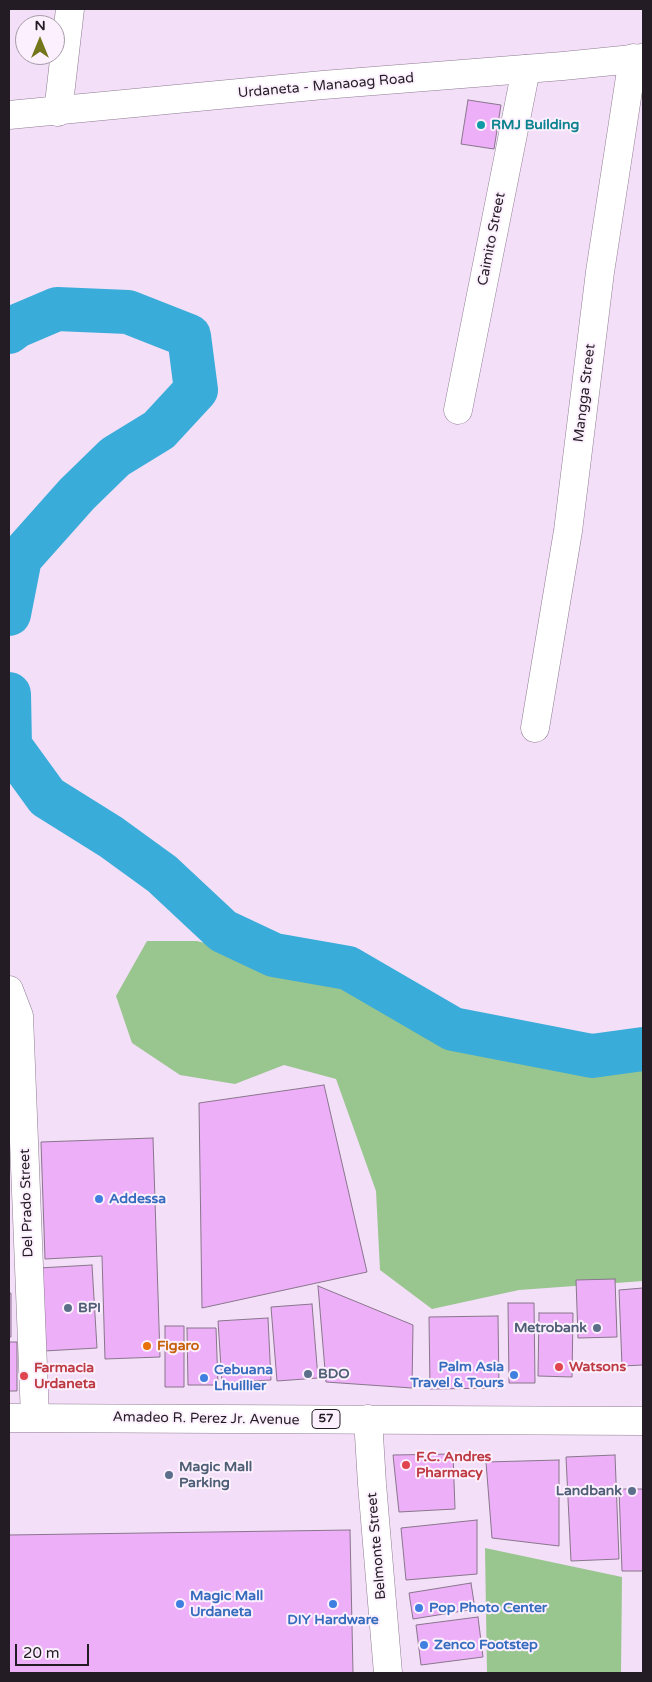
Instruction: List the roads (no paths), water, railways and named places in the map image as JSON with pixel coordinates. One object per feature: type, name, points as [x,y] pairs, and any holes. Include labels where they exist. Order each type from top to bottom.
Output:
[{"type":"street","points":[[58,112],[70,9]]},
{"type":"street","name":"Urdaneta - Manaoag Road","points":[[9,115],[58,112],[323,85],[638,58]]},
{"type":"street","name":"Mangga Street","points":[[535,728],[568,531],[600,272],[638,58]]},
{"type":"street","name":"Caimito Street","points":[[458,410],[526,69]]},
{"type":"street","name":"Del Prado Street","points":[[9,990],[19,1016],[22,1418]]},
{"type":"street","name":"Amadeo R. Perez Jr. Avenue","points":[[22,1418],[643,1421]]},
{"type":"street","name":"Belmonte Street","points":[[368,1419],[388,1673]]},
{"type":"waterway","points":[[9,332],[17,326],[57,309],[128,312],[189,336],[196,390],[159,430],[115,457],[77,494],[20,558],[9,614]]},
{"type":"waterway","points":[[9,694],[10,746],[47,797],[111,837],[162,874],[223,931],[274,955],[348,968],[453,1029],[592,1056],[643,1049]]},
{"type":"place","name":"RMJ Building","points":[[481,125]]},
{"type":"place","name":"Addessa","points":[[99,1199]]},
{"type":"place","name":"BPI","points":[[68,1308]]},
{"type":"place","name":"Metrobank","points":[[597,1328]]},
{"type":"place","name":"Figaro","points":[[147,1346]]},
{"type":"place","name":"Watsons","points":[[559,1367]]},
{"type":"place","name":"BDO","points":[[308,1374]]},
{"type":"place","name":"Palm Asia Travel & Tours","points":[[514,1375]]},
{"type":"place","name":"Farmacia Urdaneta","points":[[24,1376]]},
{"type":"place","name":"Cebuana Lhuillier","points":[[204,1378]]},
{"type":"place","name":"F.C. Andres Pharmacy","points":[[406,1465]]},
{"type":"place","name":"Magic Mall Parking","points":[[169,1475]]},
{"type":"place","name":"Landbank","points":[[632,1491]]},
{"type":"place","name":"Magic Mall Urdaneta","points":[[180,1604]]},
{"type":"place","name":"DIY Hardware","points":[[333,1604]]},
{"type":"place","name":"Pop Photo Center","points":[[419,1608]]},
{"type":"place","name":"Zenco Footstep","points":[[424,1645]]}]
